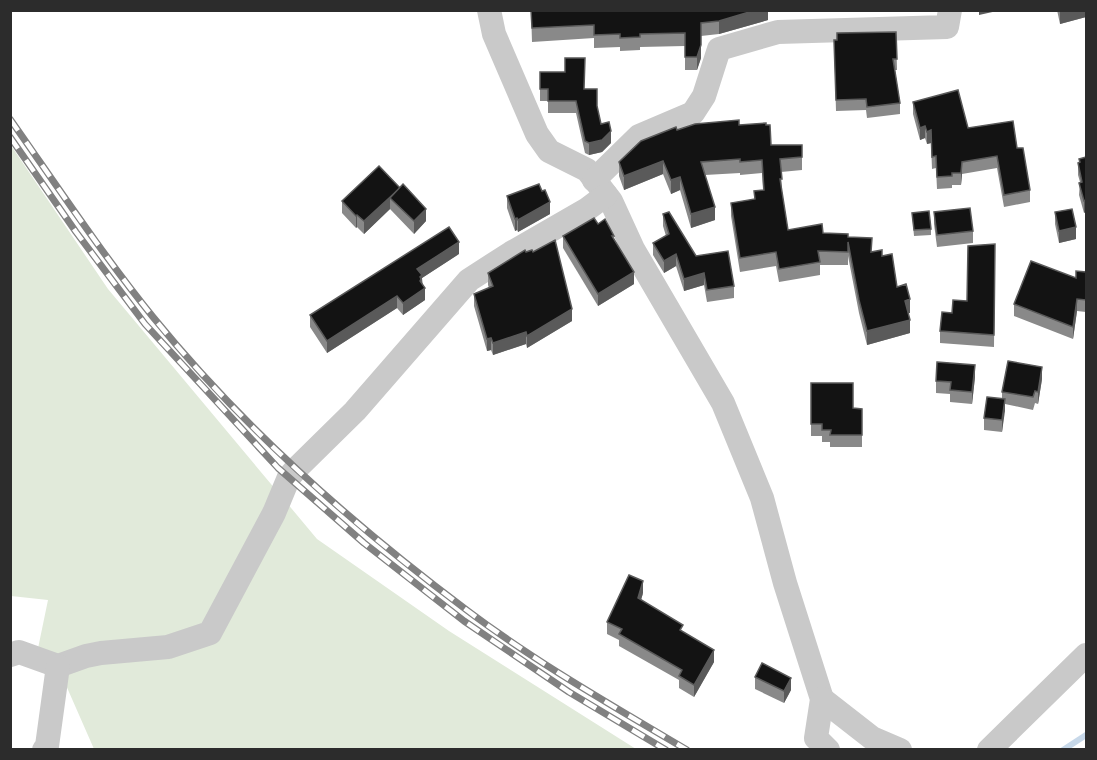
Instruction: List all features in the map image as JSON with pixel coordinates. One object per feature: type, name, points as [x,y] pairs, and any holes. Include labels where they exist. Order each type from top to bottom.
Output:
[{"type":"street","points":[[489,10],[494,34],[537,134],[549,151],[587,170],[600,187],[633,249],[723,403],[762,498],[785,583],[822,699],[816,738],[828,750]]},
{"type":"street","points":[[10,655],[19,652],[58,666],[101,653],[168,647],[210,633],[274,513],[289,477],[355,411],[469,280],[586,210],[600,187],[639,136],[693,113],[704,96],[719,49],[778,32],[947,27],[950,10]]},
{"type":"street","points":[[989,750],[1086,655]]},
{"type":"street","points":[[44,750],[47,746],[58,666]]},
{"type":"street","points":[[822,699],[872,738],[900,750]]},
{"type":"green space","points":[[10,144],[108,289],[317,539],[449,631],[636,749],[94,749],[58,667],[36,658],[48,600],[11,596]]},
{"type":"building","points":[[531,10],[756,10],[719,21],[701,23],[701,45],[697,57],[685,57],[685,33],[640,34],[640,37],[620,38],[620,34],[594,35],[594,25],[532,28]]},
{"type":"building","points":[[896,32],[897,59],[893,59],[900,103],[867,107],[866,99],[836,100],[834,40],[837,40],[837,33]]},
{"type":"building","points":[[565,58],[585,58],[584,89],[597,89],[597,106],[601,124],[609,122],[611,131],[602,140],[589,143],[585,141],[576,101],[548,101],[548,89],[540,89],[540,72],[565,72]]},
{"type":"building","points":[[958,90],[968,128],[1013,121],[1017,148],[1023,148],[1030,190],[1004,195],[997,156],[962,162],[961,173],[937,177],[936,156],[932,157],[931,130],[927,132],[925,126],[920,128],[913,102]]},
{"type":"building","points":[[739,120],[739,125],[766,123],[770,125],[771,145],[802,145],[802,157],[780,159],[782,179],[780,179],[788,230],[822,224],[823,233],[872,238],[871,252],[882,250],[882,256],[892,254],[897,287],[906,284],[910,299],[905,301],[910,320],[867,331],[848,242],[848,252],[818,251],[820,262],[779,269],[776,252],[740,258],[731,203],[755,199],[754,191],[764,190],[762,160],[701,162],[715,207],[691,214],[680,177],[671,180],[663,161],[624,176],[619,162],[641,141],[676,127],[677,130],[695,124]]},
{"type":"building","points":[[1086,157],[1086,200],[1084,201],[1079,183],[1082,182],[1078,163],[1079,159]]},
{"type":"building","points":[[379,166],[400,188],[364,221],[342,201]]},
{"type":"building","points":[[403,184],[426,209],[414,221],[390,198]]},
{"type":"building","points":[[539,184],[542,191],[545,190],[550,202],[518,220],[515,219],[507,196]]},
{"type":"building","points":[[970,208],[973,231],[937,235],[934,212]]},
{"type":"building","points":[[1072,209],[1076,227],[1059,231],[1055,212]]},
{"type":"building","points":[[929,211],[931,229],[914,230],[912,213]]},
{"type":"building","points":[[669,212],[696,256],[728,251],[734,286],[707,290],[704,273],[684,279],[676,254],[664,261],[653,243],[669,234],[663,214]]},
{"type":"building","points":[[594,218],[598,224],[605,219],[614,236],[612,236],[634,272],[598,294],[563,236]]},
{"type":"building","points":[[449,227],[459,242],[417,269],[422,275],[420,281],[425,288],[403,303],[397,296],[327,341],[310,315]]},
{"type":"building","points":[[555,240],[572,309],[527,336],[526,332],[493,343],[491,338],[487,339],[474,294],[493,286],[488,273],[525,250],[533,252]]},
{"type":"building","points":[[995,244],[994,335],[940,331],[942,312],[952,313],[953,300],[967,301],[968,246]]},
{"type":"building","points":[[1031,261],[1076,278],[1076,271],[1086,272],[1086,300],[1077,299],[1073,327],[1014,304]]},
{"type":"building","points":[[1008,361],[1042,367],[1038,392],[1035,391],[1033,397],[1002,392]]},
{"type":"building","points":[[937,362],[975,365],[972,392],[950,390],[951,382],[936,381]]},
{"type":"building","points":[[811,383],[853,383],[853,408],[862,409],[862,435],[830,435],[831,430],[822,430],[822,424],[811,424]]},
{"type":"building","points":[[987,397],[1005,399],[1002,420],[984,418]]},
{"type":"building","points":[[629,575],[643,581],[638,598],[683,625],[680,630],[714,650],[694,685],[679,676],[682,670],[619,634],[622,629],[607,622]]},
{"type":"building","points":[[762,663],[791,678],[784,691],[755,677]]},
{"type":"waterway","points":[[1063,750],[1086,735]]},
{"type":"railway","points":[[10,119],[98,244],[153,317],[224,398],[262,437],[383,545],[468,611],[576,684],[687,750]]},
{"type":"railway","points":[[10,137],[76,232],[145,324],[278,468],[364,543],[464,621],[569,692],[666,750]]}]
